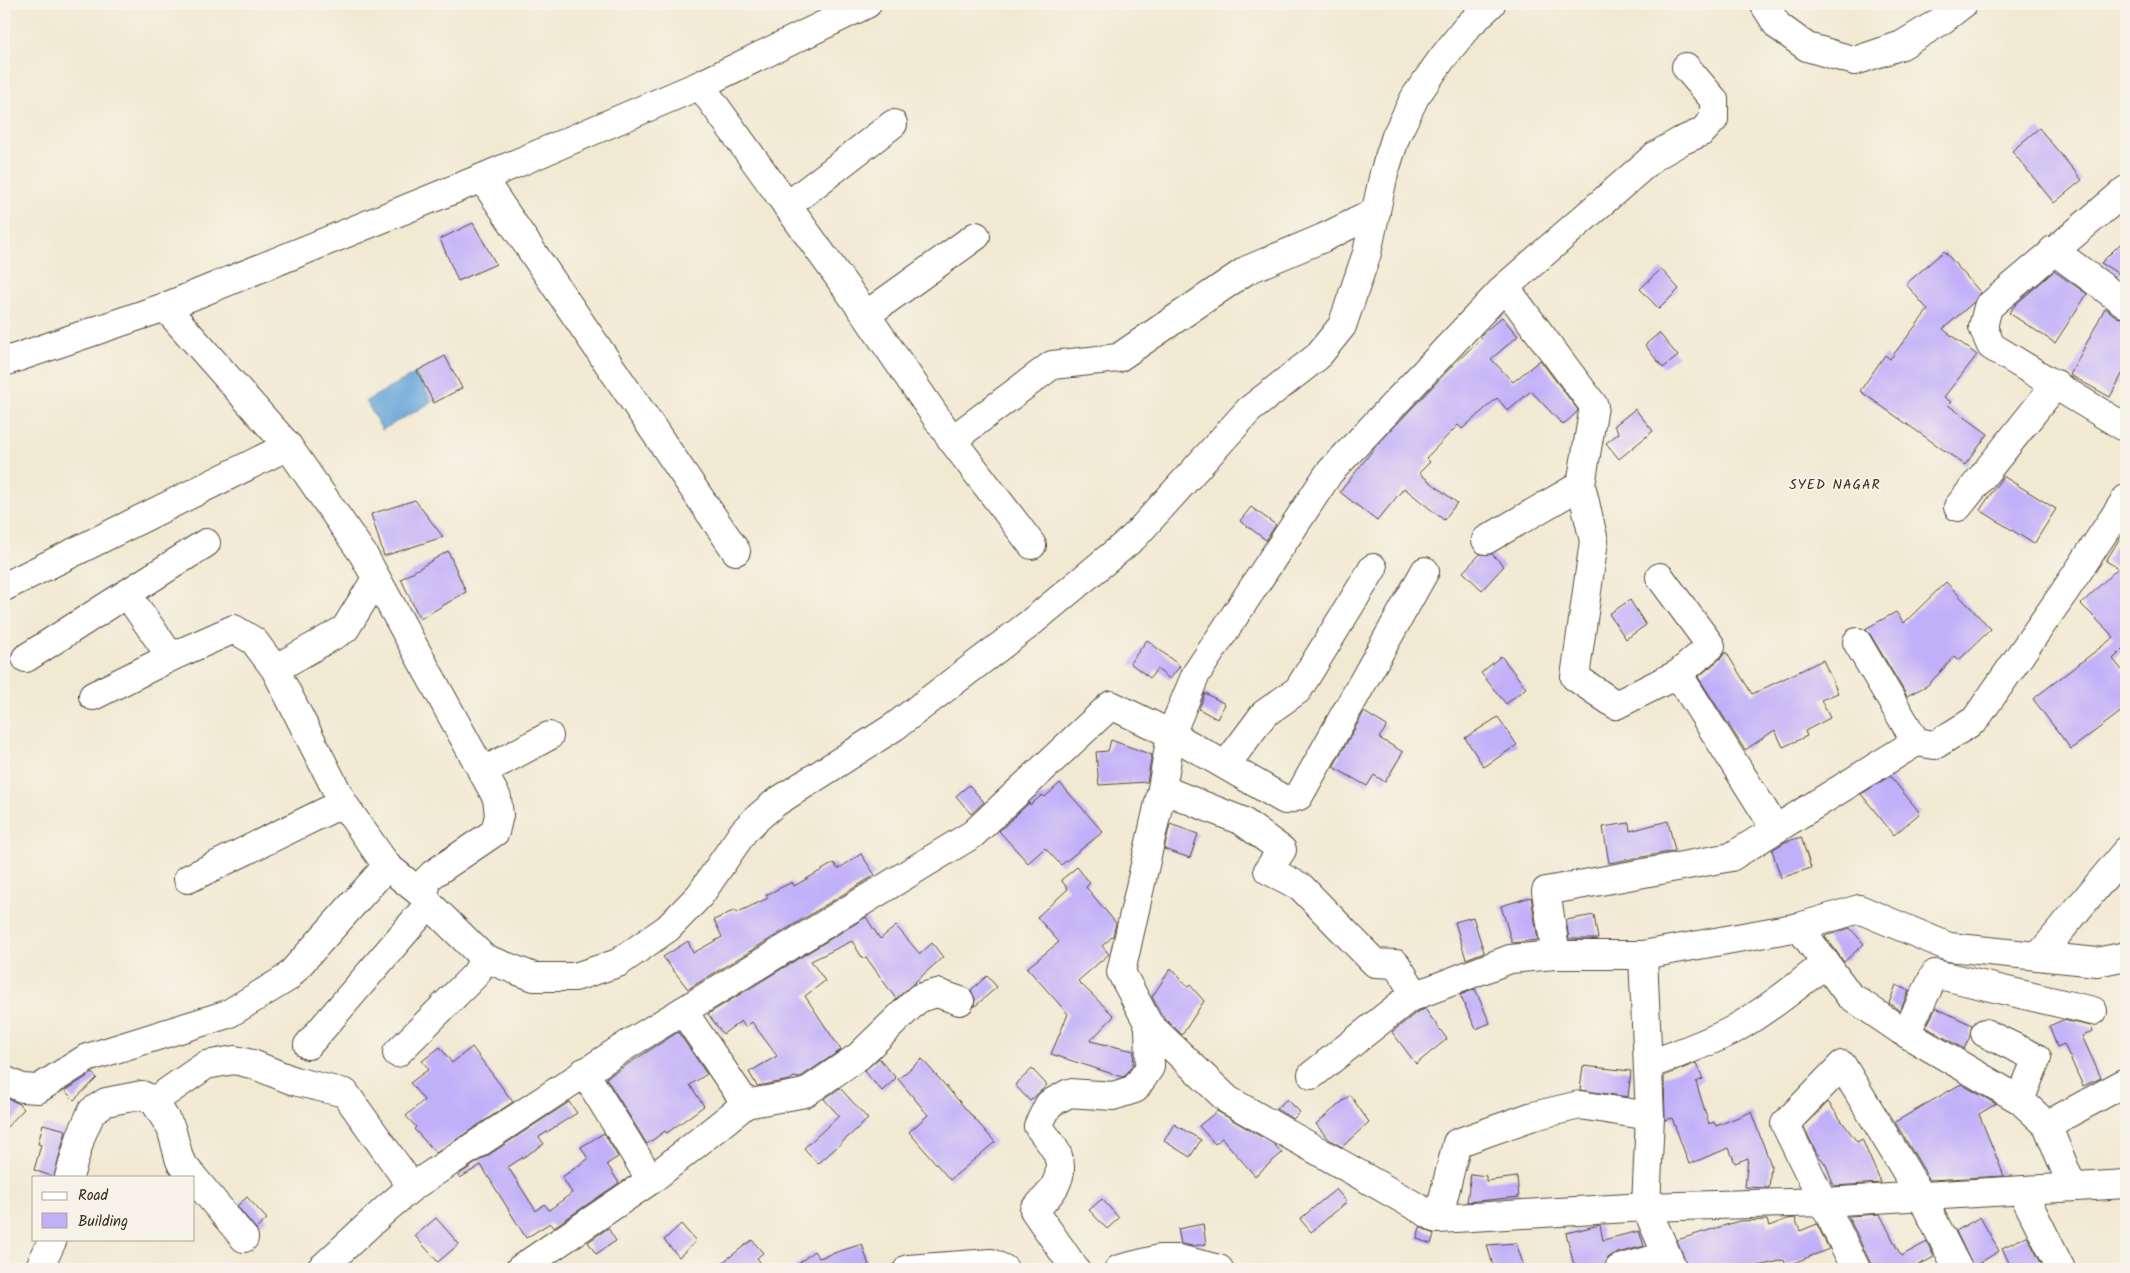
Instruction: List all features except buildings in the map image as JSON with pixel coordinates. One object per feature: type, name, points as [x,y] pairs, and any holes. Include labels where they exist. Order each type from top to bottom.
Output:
[{"type":"street","points":[[4,362],[164,306],[482,178],[700,85],[867,4]]},
{"type":"street","points":[[93,696],[234,628],[254,641],[275,669],[343,803],[387,866],[426,900],[484,958],[534,977],[575,977],[618,963],[668,928],[700,895],[744,831],[755,820],[776,804],[894,727],[1036,619],[1134,537],[1249,410],[1317,357],[1342,326],[1367,254],[1384,173],[1396,136],[1415,97],[1467,27],[1491,4]]},
{"type":"street","points":[[1764,4],[1778,26],[1807,47],[1856,61],[1902,45],[1941,22],[1963,4]]},
{"type":"street","points":[[1686,67],[1714,100],[1714,119],[1702,132],[1681,141],[1655,156],[1506,287],[1330,473],[1196,674],[1171,734],[1162,789],[1121,972],[1149,1025],[1228,1100],[1438,1219],[1646,1207],[1824,1202],[2022,1191],[2072,1186],[2123,1190]]},
{"type":"street","points":[[700,85],[866,315],[952,440],[1032,545]]},
{"type":"street","points":[[787,206],[893,124]]},
{"type":"street","points":[[482,178],[736,551]]},
{"type":"street","points":[[2126,190],[1988,307],[1983,327],[1991,346],[2126,428]]},
{"type":"street","points":[[952,440],[1052,365],[1118,358],[1247,270],[1323,238],[1376,212]]},
{"type":"street","points":[[866,315],[976,236]]},
{"type":"street","points":[[2053,250],[2126,304]]},
{"type":"street","points":[[1506,287],[1594,406],[1581,486],[1594,541],[1575,677],[1616,705],[1678,674],[1711,646],[1660,577]]},
{"type":"street","points":[[164,306],[288,446],[363,554],[497,798],[499,815],[495,832],[427,880],[426,900],[308,1045]]},
{"type":"street","points":[[1958,507],[2056,384]]},
{"type":"street","points":[[4,587],[288,446]]},
{"type":"street","points":[[1486,540],[1581,486]]},
{"type":"street","points":[[1556,955],[1546,891],[1731,857],[1916,742],[1935,745],[1975,720],[2066,591],[2126,499]]},
{"type":"street","points":[[26,658],[206,543]]},
{"type":"street","points":[[1226,765],[1264,714],[1298,690],[1373,568]]},
{"type":"street","points":[[321,1269],[412,1187],[584,1072],[973,834],[1111,705],[1171,734],[1285,800],[1299,796],[1425,571]]},
{"type":"street","points":[[275,669],[345,629],[376,579]]},
{"type":"street","points":[[127,594],[171,657]]},
{"type":"street","points":[[1857,642],[1916,742]]},
{"type":"street","points":[[1678,674],[1775,828]]},
{"type":"street","points":[[482,772],[549,736]]},
{"type":"street","points":[[1162,789],[1242,820],[1282,850],[1268,870],[1301,887],[1375,963],[1396,964],[1416,996]]},
{"type":"street","points":[[188,879],[343,803]]},
{"type":"street","points":[[2039,956],[2126,851]]},
{"type":"street","points":[[4,1080],[22,1088],[38,1089],[87,1058],[228,1014],[287,978],[387,866]]},
{"type":"street","points":[[1312,1075],[1409,998],[1510,959],[1556,955],[1643,955],[1799,927],[1859,908],[1950,947],[2097,962],[2126,956]]},
{"type":"street","points":[[1799,927],[1849,995],[1906,1033],[2020,1100],[2048,1125],[2072,1186]]},
{"type":"street","points":[[1619,1269],[1670,1263],[1646,1207],[1650,1116],[1643,955]]},
{"type":"street","points":[[397,1053],[476,974],[484,958]]},
{"type":"street","points":[[1648,1065],[1707,1043],[1734,1029],[1776,1002],[1826,963]]},
{"type":"street","points":[[1906,1033],[1935,974],[2093,1012]]},
{"type":"street","points":[[520,1269],[651,1180],[746,1104],[805,1093],[859,1056],[920,998],[937,993],[960,1001]]},
{"type":"street","points":[[683,1011],[746,1104]]},
{"type":"street","points":[[1075,1269],[1034,1210],[1047,1198],[1060,1179],[1058,1156],[1038,1126],[1049,1104],[1069,1093],[1113,1096],[1135,1089],[1150,1067],[1149,1025]]},
{"type":"street","points":[[1984,1033],[2037,1058],[2020,1100]]},
{"type":"street","points":[[69,1176],[81,1136],[92,1111],[106,1102],[148,1098],[206,1065],[234,1060],[252,1064],[294,1082],[345,1094],[412,1187]]},
{"type":"street","points":[[1856,1269],[1785,1124],[1842,1065],[1922,1196],[1958,1269]]},
{"type":"street","points":[[584,1072],[651,1180]]},
{"type":"street","points":[[2048,1125],[2126,1082]]},
{"type":"street","points":[[148,1098],[171,1128],[180,1161],[192,1176]]},
{"type":"street","points":[[1438,1219],[1457,1143],[1533,1116],[1580,1105],[1650,1116]]},
{"type":"street","points":[[195,1179],[244,1238]]},
{"type":"street","points":[[2022,1191],[2061,1269]]},
{"type":"street","points":[[1119,1269],[1159,1258],[1179,1259],[1219,1269]]},
{"type":"street","points":[[908,1269],[991,1262],[1004,1269]]},
{"type":"water","points":[[416,373],[432,402],[382,430],[366,401]]},
{"type":"district","name":"SYED NAGAR","points":[[1835,485]]}]
